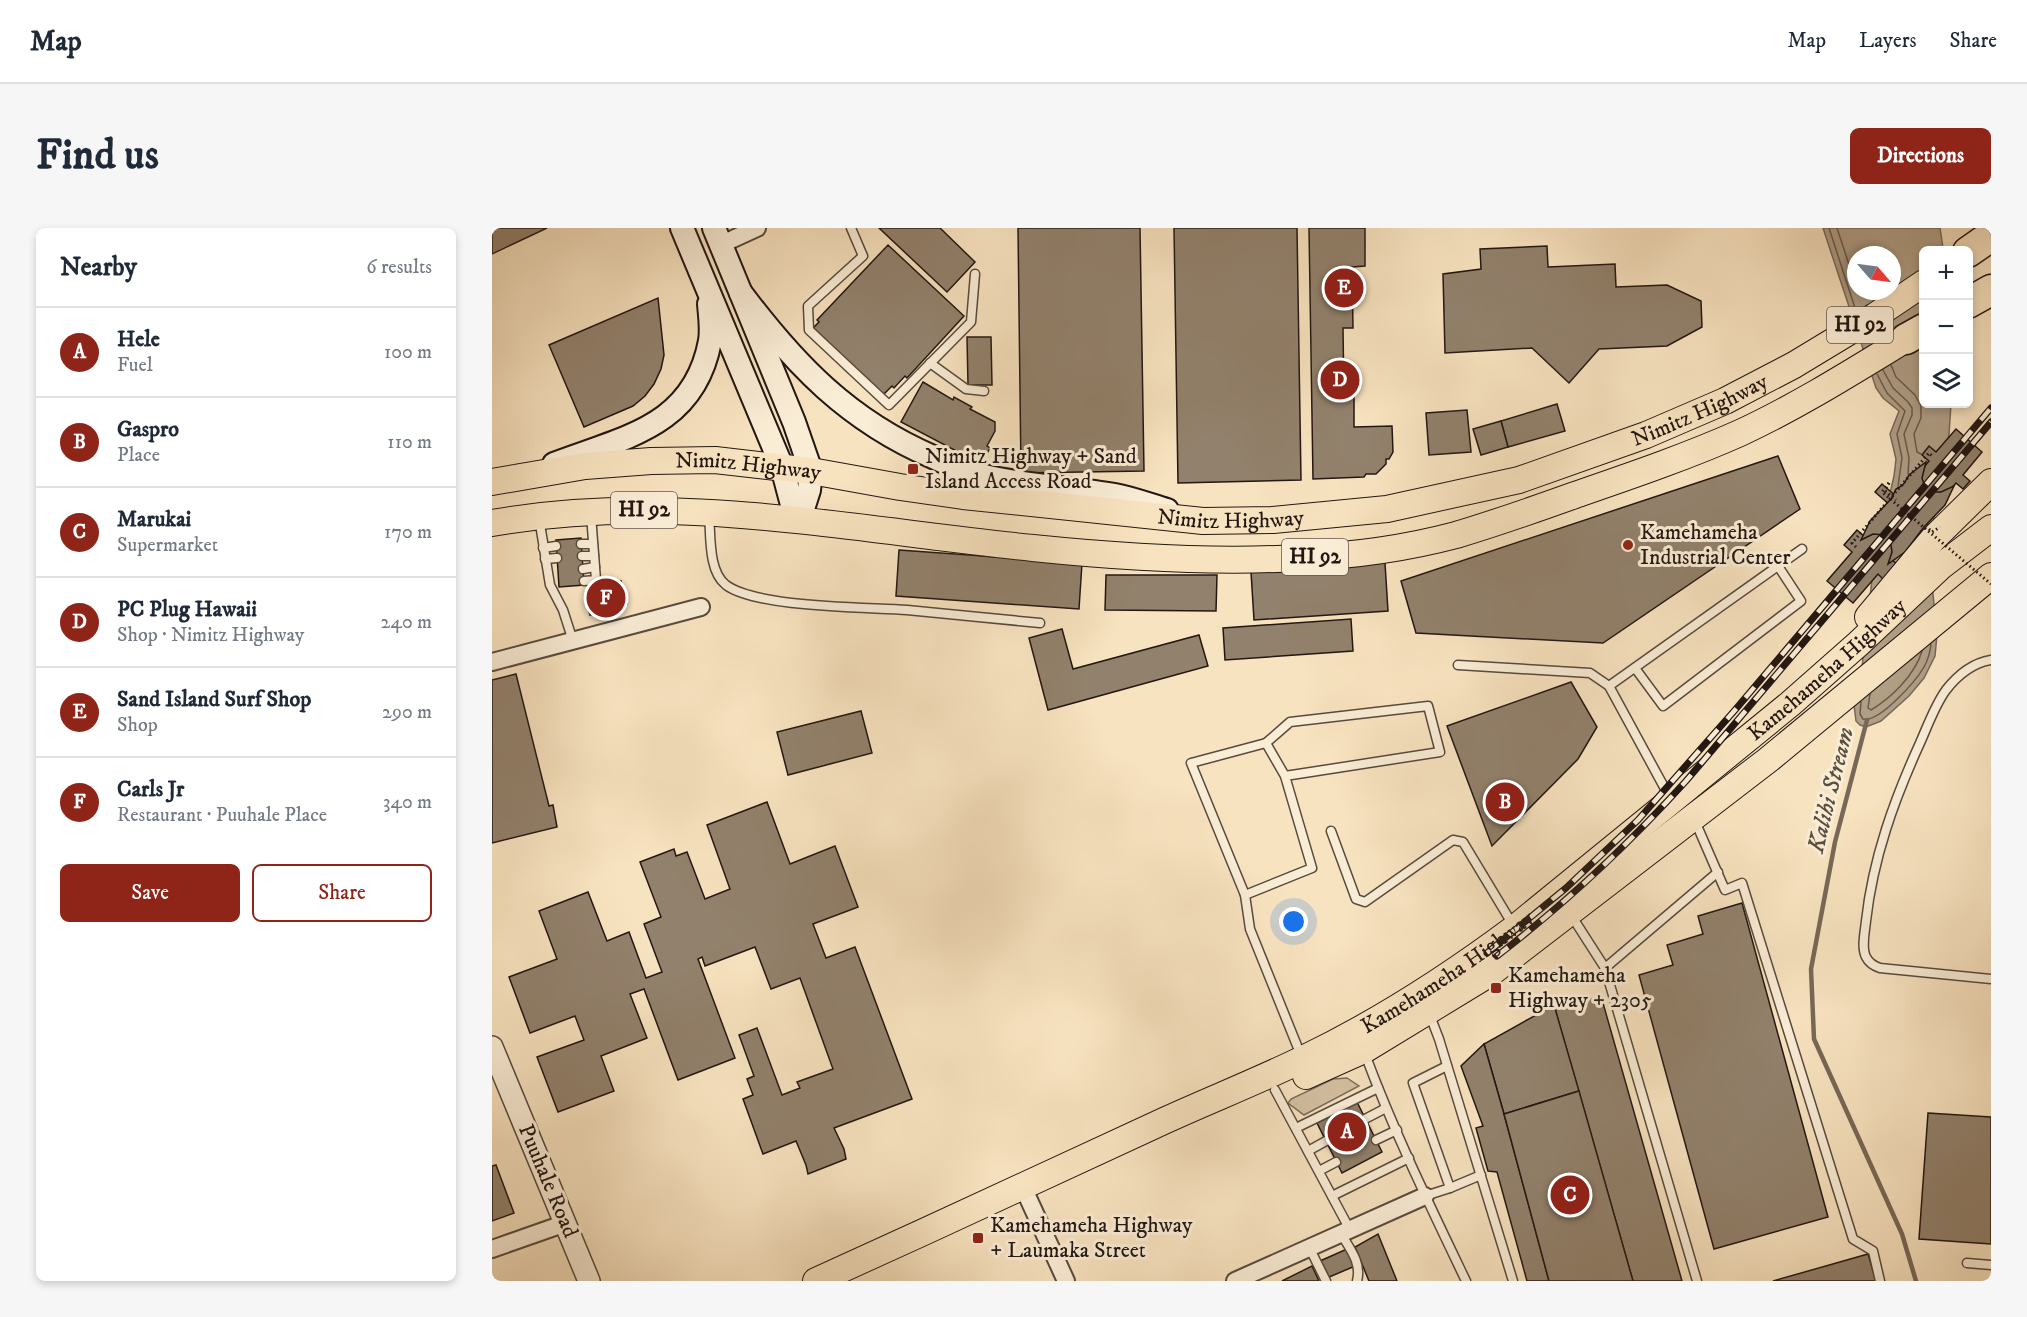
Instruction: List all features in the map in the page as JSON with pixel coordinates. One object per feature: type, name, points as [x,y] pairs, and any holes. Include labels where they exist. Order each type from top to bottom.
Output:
[{"type":"highway","points":[[1973,249],[1991,236]]},
{"type":"highway","points":[[1974,306],[1991,290]]},
{"type":"main road","points":[[682,228],[782,467],[796,520]]},
{"type":"main road","points":[[1968,246],[1987,228]]},
{"type":"main road","points":[[718,236],[812,471],[802,512],[796,520]]},
{"type":"main road","name":"Nimitz Highway","points":[[492,482],[585,466],[651,461],[715,460],[812,471],[900,488],[963,496],[1203,521],[1273,520],[1388,509],[1519,480],[1656,431],[1725,401],[1794,365],[1875,316],[1919,286]]},
{"type":"main road","points":[[525,475],[647,430],[671,414],[691,391],[703,366],[710,339],[709,291]]},
{"type":"main road","points":[[741,293],[773,336],[820,386],[874,427],[913,449],[980,476],[1017,483],[1117,495],[1203,521]]},
{"type":"main road","name":"Nimitz Highway","points":[[492,523],[539,515],[650,509],[796,520],[1034,548],[1197,560],[1298,558],[1375,550],[1454,535],[1666,463],[1740,433],[1808,398],[1918,333]]},
{"type":"main road","points":[[1852,643],[1933,539],[1991,482]]},
{"type":"main road","name":"Kamehameha Highway","points":[[855,1281],[1180,1114],[1306,1067],[1364,1050],[1492,972],[1569,912],[1682,809],[1852,643],[1940,567],[1991,528]]},
{"type":"main road","name":"Kamehameha Highway","points":[[816,1281],[1275,1090],[1359,1031],[1417,997],[1476,957],[1682,809],[1768,760],[1942,615],[1990,579]]},
{"type":"street","points":[[718,236],[757,228]]},
{"type":"street","points":[[492,662],[701,607]]},
{"type":"street","name":"Puuhale Road","points":[[492,1047],[498,1079],[566,1223],[589,1281]]},
{"type":"street","points":[[1027,1194],[1066,1281]]},
{"type":"street","points":[[1235,1281],[1425,1196]]},
{"type":"street","points":[[492,1249],[566,1223]]},
{"type":"lane","points":[[851,228],[863,256],[808,306],[809,330],[889,405],[971,322],[975,274]]},
{"type":"lane","points":[[930,363],[966,389],[984,391]]},
{"type":"lane","points":[[584,581],[596,579],[591,512]]},
{"type":"lane","points":[[708,512],[714,568],[726,585],[756,598],[1040,623]]},
{"type":"lane","points":[[539,515],[547,572],[554,584],[573,641]]},
{"type":"lane","points":[[581,544],[593,543]]},
{"type":"lane","points":[[543,548],[556,546]]},
{"type":"lane","points":[[1609,686],[1802,549]]},
{"type":"lane","points":[[582,556],[594,555]]},
{"type":"lane","points":[[545,559],[557,558]]},
{"type":"lane","points":[[1635,668],[1663,706],[1801,601],[1778,566]]},
{"type":"lane","points":[[583,569],[595,567]]},
{"type":"lane","points":[[547,572],[558,571]]},
{"type":"lane","points":[[1991,660],[1968,669],[1948,688],[1922,739],[1893,808],[1879,851],[1869,897],[1864,941],[1866,958],[1880,968],[1991,979]]},
{"type":"lane","points":[[1458,665],[1590,673],[1609,686],[1718,872],[1725,890],[1743,883],[1853,1239],[1873,1251],[1880,1281]]},
{"type":"lane","points":[[1285,776],[1440,752],[1428,706],[1290,722],[1266,744],[1191,764],[1245,895],[1250,929],[1306,1067]]},
{"type":"lane","points":[[1245,895],[1312,868],[1285,776],[1266,744]]},
{"type":"lane","points":[[1331,831],[1356,899],[1365,902],[1453,840],[1463,842],[1515,928]]},
{"type":"lane","points":[[1605,968],[1718,872]]},
{"type":"lane","points":[[1569,912],[1605,968],[1697,1281]]},
{"type":"lane","points":[[1429,1012],[1514,1281]]},
{"type":"lane","points":[[1364,1050],[1396,1131],[1466,1281]]},
{"type":"lane","points":[[1447,1066],[1413,1083],[1450,1188]]},
{"type":"lane","points":[[1296,1128],[1378,1088]]},
{"type":"lane","points":[[1275,1090],[1332,1196],[1358,1263],[1357,1281]]},
{"type":"lane","points":[[1365,1119],[1386,1108]]},
{"type":"lane","points":[[1376,1140],[1396,1131]]},
{"type":"lane","points":[[1308,1150],[1326,1141]]},
{"type":"lane","points":[[1332,1196],[1409,1158]]},
{"type":"lane","points":[[1319,1171],[1336,1162]]},
{"type":"lane","points":[[1425,1196],[1481,1175]]},
{"type":"lane","points":[[1309,1247],[1326,1281]]},
{"type":"lane","points":[[1967,1263],[1991,1264]]},
{"type":"path","points":[[1856,547],[1852,543],[1890,498],[1929,453],[1933,457]]},
{"type":"path","points":[[1896,500],[1885,491],[1889,483],[1882,492],[1990,579]]},
{"type":"path","points":[[1922,523],[1932,532],[1940,527]]},
{"type":"shaded area","points":[[1347,1078],[1359,1086],[1304,1115],[1288,1103],[1291,1099],[1333,1079]]},
{"type":"water","points":[[1823,228],[1940,228],[1942,246],[1919,246],[1919,408],[1951,408],[1949,434],[1933,528],[1933,594],[1937,635],[1935,656],[1924,678],[1909,696],[1881,721],[1866,727],[1856,721],[1854,705],[1862,667],[1874,562],[1894,476],[1896,459],[1890,434],[1899,411],[1883,398],[1876,388]]},
{"type":"building","points":[[492,228],[547,228],[492,254]]},
{"type":"building","points":[[879,228],[940,228],[975,262],[947,292]]},
{"type":"building","points":[[1018,228],[1140,228],[1144,471],[1021,473]]},
{"type":"building","points":[[1174,228],[1297,228],[1301,480],[1178,483]]},
{"type":"building","points":[[1309,228],[1365,228],[1365,266],[1352,267],[1353,328],[1343,328],[1344,397],[1354,397],[1354,427],[1392,426],[1393,452],[1376,474],[1366,474],[1364,477],[1313,479]]},
{"type":"building","points":[[888,245],[964,316],[907,378],[905,376],[894,388],[892,386],[883,395],[813,328],[819,322],[817,320]]},
{"type":"building","points":[[1547,246],[1548,267],[1615,264],[1616,287],[1667,285],[1701,301],[1702,327],[1667,346],[1599,349],[1569,383],[1532,348],[1445,353],[1443,274],[1481,269],[1480,249]]},
{"type":"building","points":[[658,298],[664,355],[654,384],[633,406],[584,427],[549,345]]},
{"type":"building","points":[[967,337],[991,337],[992,385],[968,385]]},
{"type":"building","points":[[923,382],[953,400],[954,397],[972,407],[970,409],[995,422],[995,431],[987,446],[990,448],[981,464],[901,422]]},
{"type":"building","points":[[1557,404],[1565,431],[1508,447],[1501,421]]},
{"type":"building","points":[[1467,410],[1471,452],[1429,455],[1426,413]]},
{"type":"building","points":[[1501,421],[1508,447],[1481,455],[1473,429]]},
{"type":"building","points":[[1956,429],[1982,452],[1963,475],[1970,481],[1963,489],[1956,483],[1924,521],[1940,534],[1933,542],[1917,529],[1891,559],[1898,565],[1885,581],[1878,574],[1853,603],[1827,581],[1852,552],[1844,545],[1857,530],[1865,537],[1891,506],[1875,492],[1882,484],[1898,498],[1929,461],[1922,455],[1929,446],[1936,452]]},
{"type":"building","name":"Kamehameha Industrial Center","points":[[1778,456],[1800,509],[1603,643],[1416,633],[1401,581]]},
{"type":"building","points":[[1926,462],[1922,478],[1925,488],[1917,494],[1912,504],[1903,510],[1885,535],[1873,534],[1861,540],[1870,521],[1891,499],[1896,489]]},
{"type":"building","points":[[1954,486],[1945,505],[1905,552],[1888,564],[1892,552],[1890,538],[1911,517],[1916,507],[1924,501],[1929,492],[1941,492]]},
{"type":"building","points":[[581,538],[584,585],[559,587],[556,540]]},
{"type":"building","points":[[899,550],[1082,563],[1079,609],[896,596]]},
{"type":"building","points":[[1385,563],[1388,611],[1254,620],[1251,572]]},
{"type":"building","points":[[1106,575],[1217,575],[1216,611],[1105,610]]},
{"type":"building","points":[[621,581],[627,604],[590,615],[585,596],[588,590]]},
{"type":"building","points":[[1351,619],[1353,651],[1225,660],[1223,628]]},
{"type":"building","points":[[1062,629],[1073,669],[1199,635],[1208,666],[1048,710],[1029,638]]},
{"type":"building","points":[[516,674],[549,806],[553,805],[557,827],[492,843],[492,680]]},
{"type":"building","points":[[1571,682],[1597,727],[1578,759],[1492,846],[1447,726]]},
{"type":"building","points":[[861,711],[872,753],[788,775],[777,732]]},
{"type":"building","points":[[767,802],[790,864],[835,846],[858,907],[813,924],[826,958],[855,947],[912,1099],[834,1128],[846,1159],[808,1174],[796,1141],[763,1154],[743,1099],[753,1095],[747,1079],[754,1076],[739,1035],[757,1028],[782,1095],[800,1088],[797,1082],[833,1069],[800,978],[771,989],[755,947],[705,966],[702,957],[698,959],[735,1058],[678,1080],[644,989],[630,994],[647,1038],[601,1056],[614,1091],[558,1112],[537,1057],[584,1040],[575,1016],[530,1033],[509,977],[557,959],[539,911],[588,892],[607,941],[629,932],[646,978],[662,972],[644,924],[661,917],[640,862],[674,849],[676,856],[687,852],[705,899],[730,889],[707,825]]},
{"type":"building","points":[[1742,903],[1828,1217],[1714,1249],[1639,975],[1673,965],[1667,945],[1703,934],[1698,916]]},
{"type":"building","points":[[1601,996],[1682,1281],[1633,1281],[1555,1009]]},
{"type":"building","points":[[1554,1005],[1579,1091],[1504,1114],[1484,1044]]},
{"type":"building","points":[[1484,1044],[1549,1281],[1527,1281],[1497,1172],[1488,1171],[1476,1128],[1483,1126],[1461,1066]]},
{"type":"building","points":[[1579,1091],[1633,1281],[1549,1281],[1504,1114]]},
{"type":"building","points":[[1357,1102],[1382,1152],[1342,1173],[1317,1123]]},
{"type":"building","points":[[1928,1113],[1991,1117],[1991,1244],[1919,1239]]},
{"type":"building","points":[[496,1165],[514,1213],[492,1221],[492,1166]]},
{"type":"building","points":[[1378,1234],[1397,1281],[1369,1281],[1355,1247]]},
{"type":"building","points":[[1347,1249],[1355,1266],[1327,1278],[1320,1261]]},
{"type":"building","points":[[1868,1254],[1876,1281],[1773,1281]]},
{"type":"building","points":[[1312,1266],[1319,1281],[1282,1281]]},
{"type":"waterway","name":"Kalihi Stream","points":[[1867,720],[1835,842],[1811,969],[1814,1039],[1902,1234],[1916,1281]]},
{"type":"railway","points":[[1487,953],[1566,888],[1638,820],[1735,710],[1991,408]]},
{"type":"railway","points":[[1497,956],[1595,873],[1686,781],[1991,422]]},
{"type":"place","name":"Sand Island Surf Shop","points":[[1344,288]]},
{"type":"place","name":"PC Plug Hawaii","points":[[1340,380]]},
{"type":"place","name":"Nimitz Highway + Sand Island Access Road","points":[[913,469]]},
{"type":"place","name":"Kamehameha Industrial Center","points":[[1628,545]]},
{"type":"place","name":"Carls Jr","points":[[606,598]]},
{"type":"place","name":"Gaspro","points":[[1505,802]]},
{"type":"place","name":"Kamehameha Highway + 2305","points":[[1496,988]]},
{"type":"place","name":"Hele","points":[[1347,1132]]},
{"type":"place","name":"Marukai","points":[[1570,1195]]},
{"type":"place","name":"Kamehameha Highway + Laumaka Street","points":[[978,1238]]}]
